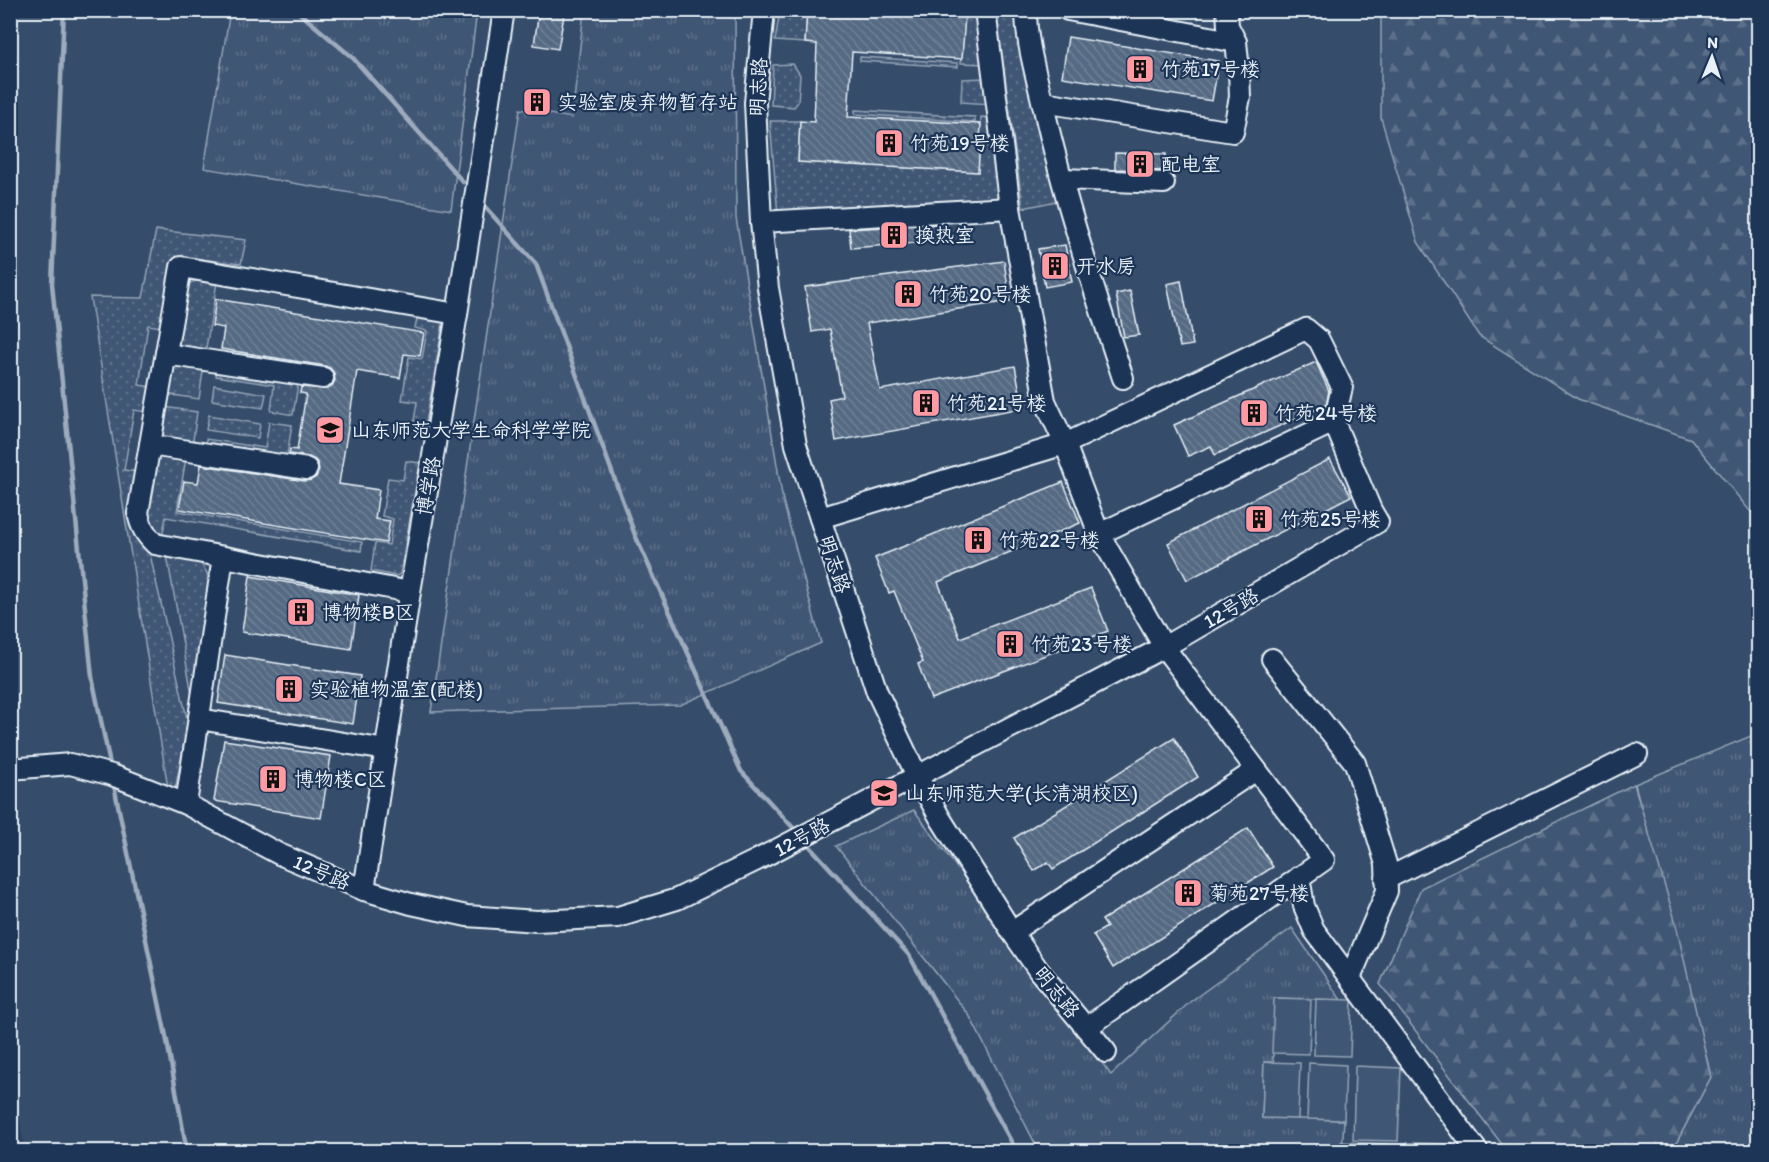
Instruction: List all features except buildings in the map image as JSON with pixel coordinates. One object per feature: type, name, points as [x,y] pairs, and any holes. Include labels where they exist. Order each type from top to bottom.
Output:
[{"type":"street","name":"博学路","points":[[364,890],[504,10]]},
{"type":"street","name":"明志路","points":[[764,10],[755,103],[761,222],[768,288],[796,445],[877,692],[940,818],[1012,932],[1039,971],[1106,1052]]},
{"type":"street","points":[[986,10],[1010,208],[1045,401],[1065,444],[1099,534],[1164,647],[1324,860],[1086,1028]]},
{"type":"street","points":[[1026,10],[1026,30],[1042,102],[1087,269],[1123,378]]},
{"type":"street","points":[[1068,10],[1236,42]]},
{"type":"street","points":[[1042,102],[1233,132],[1240,97],[1239,70],[1236,42],[1228,26],[1227,10]]},
{"type":"street","points":[[1063,179],[1164,183]]},
{"type":"street","points":[[761,222],[1010,208]]},
{"type":"street","points":[[410,592],[155,544],[140,525],[138,513],[181,267],[457,314]]},
{"type":"street","points":[[820,518],[1065,444],[1306,329],[1319,340],[1342,387],[1334,422],[1099,534]]},
{"type":"street","points":[[166,354],[322,378]]},
{"type":"street","name":"12号路","points":[[10,770],[70,764],[112,775],[186,804],[279,854],[364,890],[411,904],[467,916],[537,921],[618,917],[677,899],[781,848],[1164,647],[1378,522],[1334,422]]},
{"type":"street","points":[[150,445],[307,469]]},
{"type":"street","points":[[186,804],[224,557]]},
{"type":"street","points":[[1272,659],[1355,763],[1386,864],[1387,891],[1350,978]]},
{"type":"street","points":[[199,719],[386,750]]},
{"type":"street","points":[[1386,879],[1638,754]]},
{"type":"street","points":[[1012,932],[1257,770]]},
{"type":"street","points":[[1299,877],[1304,906],[1314,930],[1478,1152]]},
{"type":"shaded area","name":"山东师范大学(长清湖校区)","points":[[11,11],[1381,11],[1381,118],[1418,242],[1479,336],[1578,399],[1691,439],[1748,510],[1758,517],[1758,1151],[25,1152],[11,1070]]},
{"type":"green space","points":[[230,11],[477,11],[451,210],[204,168]]},
{"type":"green space","points":[[584,11],[735,11],[736,218],[783,501],[821,643],[680,705],[431,712],[520,109],[572,118]]},
{"type":"green space","points":[[780,11],[807,11],[805,43],[775,41]]},
{"type":"green space","points":[[905,11],[980,11],[984,64],[961,63],[964,15]]},
{"type":"green space","points":[[996,11],[1016,11],[1057,201],[1023,208]]},
{"type":"green space","points":[[1381,11],[1758,11],[1758,517],[1749,510],[1691,439],[1578,399],[1479,336],[1418,242],[1381,118]]},
{"type":"green space","points":[[860,57],[958,63],[958,67],[860,61]]},
{"type":"green space","points":[[793,64],[800,75],[798,102],[794,107],[771,105],[773,65]]},
{"type":"green space","points":[[986,78],[990,104],[961,102],[962,79]]},
{"type":"green space","points":[[855,110],[975,117],[975,122],[855,114]]},
{"type":"green space","points":[[981,117],[992,118],[1003,189],[995,202],[778,215],[770,121],[800,121],[798,162],[978,172]]},
{"type":"green space","points":[[156,230],[246,240],[241,264],[176,256],[162,327],[148,325],[139,385],[152,387],[147,412],[134,410],[124,470],[137,472],[131,505],[132,522],[140,540],[149,550],[188,723],[175,790],[168,788],[90,297],[143,298]]},
{"type":"green space","points":[[200,280],[217,282],[205,354],[175,349],[186,284]]},
{"type":"green space","points":[[418,313],[444,317],[426,423],[414,421],[417,402],[402,400],[409,357],[422,359],[427,331],[415,328]]},
{"type":"green space","points":[[171,359],[204,364],[199,399],[166,394]]},
{"type":"green space","points":[[217,367],[299,379],[293,415],[271,411],[274,385],[216,376]]},
{"type":"green space","points":[[214,385],[266,394],[263,408],[212,400]]},
{"type":"green space","points":[[164,407],[197,412],[192,447],[159,442]]},
{"type":"green space","points":[[209,415],[260,424],[258,438],[206,430]]},
{"type":"green space","points":[[269,422],[292,425],[286,461],[205,449],[206,439],[265,448]]},
{"type":"green space","points":[[159,454],[186,458],[177,511],[362,542],[361,551],[166,517],[162,537],[156,534],[147,519]]},
{"type":"green space","points":[[406,461],[420,463],[400,574],[396,576],[371,571],[375,543],[389,545],[393,519],[382,516],[388,478],[403,480]]},
{"type":"green space","points":[[167,556],[200,562],[207,573],[209,583],[193,700]]},
{"type":"green space","points":[[1758,733],[1758,1151],[1672,1151],[1711,1077],[1635,784]]},
{"type":"green space","points":[[1634,784],[1675,920],[1711,1077],[1672,1151],[1507,1151],[1380,984],[1421,888]]},
{"type":"green space","points":[[914,810],[1111,1075],[1191,1001],[1292,928],[1341,1000],[1274,998],[1273,1062],[1264,1062],[1262,1118],[1344,1120],[1342,1151],[1039,1151],[969,1015],[836,846]]},
{"type":"green space","points":[[1274,998],[1311,999],[1309,1054],[1272,1053]]},
{"type":"green space","points":[[1316,999],[1352,1000],[1350,1056],[1314,1055]]},
{"type":"green space","points":[[1264,1062],[1300,1063],[1298,1119],[1262,1118]]},
{"type":"green space","points":[[1309,1063],[1346,1065],[1344,1120],[1307,1119]]},
{"type":"green space","points":[[1355,1066],[1401,1068],[1398,1141],[1353,1140]]},
{"type":"green space","points":[[1341,1142],[1387,1144],[1387,1151],[1341,1151]]},
{"type":"green space","points":[[1407,1143],[1452,1144],[1452,1151],[1407,1151]]},
{"type":"waterway","points":[[64,10],[52,284],[92,677],[111,769]]},
{"type":"waterway","points":[[296,10],[353,58],[463,182]]},
{"type":"waterway","points":[[486,208],[536,264],[635,535],[741,771],[798,833]]},
{"type":"waterway","points":[[113,781],[167,1041],[187,1152]]},
{"type":"waterway","points":[[805,841],[909,955],[1017,1152]]},
{"type":"place","name":"竹苑17号楼","points":[[1140,69]]},
{"type":"place","name":"实验室废弃物暂存站","points":[[537,102]]},
{"type":"place","name":"竹苑19号楼","points":[[889,143]]},
{"type":"place","name":"配电室","points":[[1140,164]]},
{"type":"place","name":"换热室","points":[[894,235]]},
{"type":"place","name":"开水房","points":[[1055,266]]},
{"type":"place","name":"竹苑20号楼","points":[[908,294]]},
{"type":"place","name":"竹苑21号楼","points":[[926,403]]},
{"type":"place","name":"竹苑24号楼","points":[[1254,413]]},
{"type":"place","name":"山东师范大学生命科学学院","points":[[330,430]]},
{"type":"place","name":"竹苑25号楼","points":[[1259,519]]},
{"type":"place","name":"竹苑22号楼","points":[[978,540]]},
{"type":"place","name":"博物楼B区","points":[[301,612]]},
{"type":"place","name":"竹苑23号楼","points":[[1010,644]]},
{"type":"place","name":"实验植物温室(配楼)","points":[[289,689]]},
{"type":"place","name":"博物楼C区","points":[[273,779]]},
{"type":"place","name":"山东师范大学(长清湖校区)","points":[[884,793]]},
{"type":"place","name":"菊苑27号楼","points":[[1188,893]]}]
